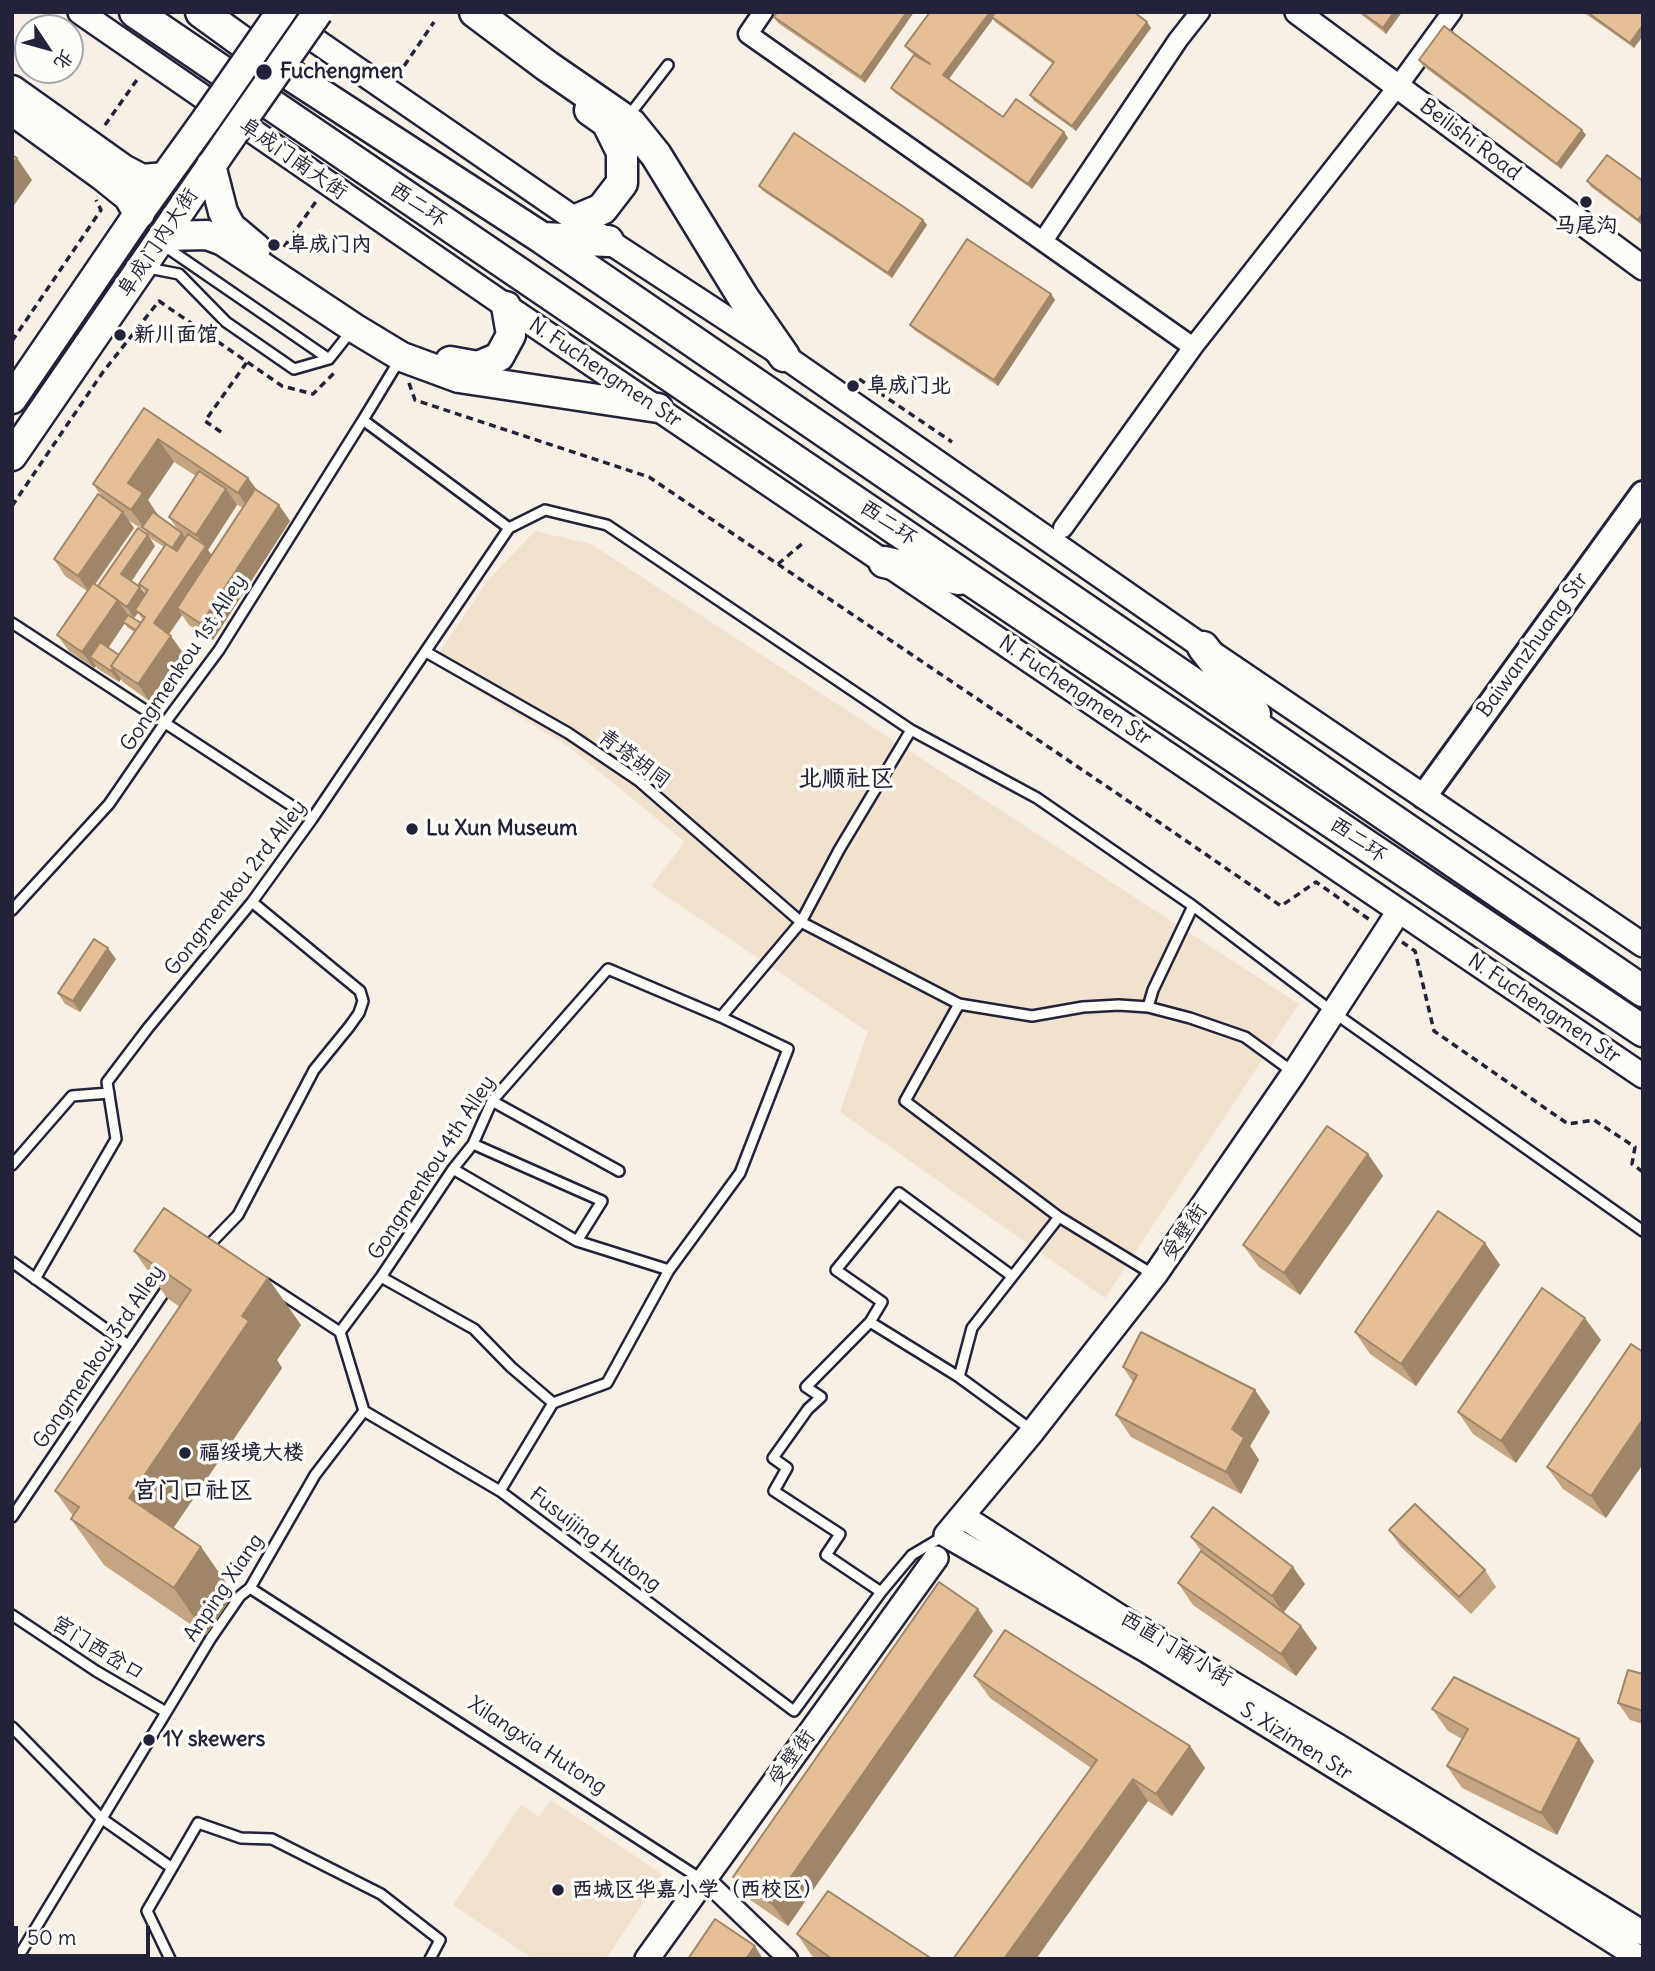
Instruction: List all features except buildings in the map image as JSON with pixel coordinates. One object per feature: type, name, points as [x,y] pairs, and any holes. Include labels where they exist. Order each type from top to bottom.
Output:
[{"type":"highway","name":"西二环","points":[[135,12],[975,583],[1643,1031]]},
{"type":"highway","name":"西二环","points":[[201,12],[263,57],[542,238],[1639,988]]},
{"type":"highway","points":[[475,12],[631,124],[656,155],[743,297],[784,356]]},
{"type":"highway","points":[[445,17],[607,122],[622,152],[622,183],[602,209],[576,220]]},
{"type":"highway","points":[[12,110],[123,192],[136,205],[139,213]]},
{"type":"highway","points":[[542,238],[608,241]]},
{"type":"highway","points":[[884,562],[975,583]]},
{"type":"highway","points":[[1203,647],[1273,737]]},
{"type":"highway","points":[[1614,1012],[1643,1036]]},
{"type":"main road","name":"阜成门内大街","points":[[12,399],[281,12]]},
{"type":"main road","name":"阜成门内大街","points":[[12,456],[318,12]]},
{"type":"main road","points":[[12,90],[142,180],[165,177]]},
{"type":"main road","points":[[211,165],[223,212],[232,227],[358,323],[397,364],[459,378],[658,408]]},
{"type":"main road","points":[[162,239],[206,235],[223,241],[358,323],[445,360],[478,366],[499,356],[511,335],[506,306]]},
{"type":"main road","name":"Baiwanzhuang Str","points":[[1424,796],[1643,494]]},
{"type":"street","name":"阜成门南大街","points":[[80,12],[506,306]]},
{"type":"street","points":[[274,12],[576,220],[784,356],[1203,647],[1643,946]]},
{"type":"street","points":[[763,12],[748,34],[1193,347]]},
{"type":"street","points":[[1043,241],[1178,40],[1200,12]]},
{"type":"street","name":"Beilishi Road","points":[[1297,12],[1643,268]]},
{"type":"street","points":[[1063,528],[1193,347],[1398,86],[1452,12]]},
{"type":"street","name":"N. Fuchengmen Str","points":[[506,306],[1643,1076]]},
{"type":"street","name":"受壁街","points":[[946,1535],[1033,1431],[1155,1275],[1294,1073],[1399,911]]},
{"type":"street","name":"西直门南小街","points":[[962,1516],[1125,1620],[1336,1745],[1643,1933]]},
{"type":"street","name":"S. Xizimen Str","points":[[946,1535],[1146,1650],[1641,1959]]},
{"type":"street","name":"受壁街","points":[[647,1959],[936,1558]]},
{"type":"street","name":"Xilangxia Hutong","points":[[711,1885],[788,1959]]},
{"type":"lane","points":[[634,109],[668,65]]},
{"type":"lane","points":[[162,239],[329,359]]},
{"type":"lane","points":[[142,267],[178,274],[226,322],[294,369],[329,359],[358,323]]},
{"type":"lane","name":"Gongmenkou 1st Alley","points":[[12,910],[109,804],[219,650],[397,364]]},
{"type":"lane","points":[[363,420],[509,528],[545,510],[607,525],[911,730],[1037,797],[1193,906],[1333,1012],[1643,1231]]},
{"type":"lane","name":"Gongmenkou 2rd Alley","points":[[109,1093],[107,1082],[252,902],[312,819],[509,528]]},
{"type":"lane","points":[[12,624],[312,819]]},
{"type":"lane","name":"青塔胡同","points":[[426,652],[568,733],[639,781],[801,922],[959,1004],[1032,1016],[1083,1007],[1149,1007],[1245,1037],[1294,1073]]},
{"type":"lane","points":[[500,1491],[553,1403],[607,1383],[669,1270],[740,1173],[788,1049],[721,1017],[801,922],[839,850],[911,730]]},
{"type":"lane","points":[[209,1245],[237,1215],[314,1070],[359,1013],[363,1001],[360,991],[252,902]]},
{"type":"lane","points":[[1149,1007],[1153,990],[1193,906]]},
{"type":"lane","name":"Gongmenkou 4th Alley","points":[[340,1332],[473,1144],[492,1101],[608,968],[721,1017]]},
{"type":"lane","points":[[959,1004],[905,1101],[1059,1217],[1155,1275]]},
{"type":"lane","points":[[12,1165],[72,1096],[109,1093],[116,1139],[34,1279]]},
{"type":"lane","points":[[492,1101],[619,1171]]},
{"type":"lane","points":[[473,1144],[602,1201],[578,1241]]},
{"type":"lane","points":[[453,1169],[578,1241],[669,1270]]},
{"type":"lane","points":[[946,1535],[912,1555],[881,1592],[826,1555],[841,1534],[774,1491],[787,1468],[773,1458],[808,1409],[821,1397],[806,1387],[870,1322],[882,1301],[836,1270],[899,1193],[1012,1276]]},
{"type":"lane","points":[[959,1377],[972,1328],[1059,1217]]},
{"type":"lane","points":[[196,1244],[209,1245],[220,1252]]},
{"type":"lane","points":[[12,1262],[128,1345]]},
{"type":"lane","points":[[252,1274],[340,1332],[365,1411]]},
{"type":"lane","points":[[381,1277],[474,1329],[511,1367],[553,1403]]},
{"type":"lane","name":"Gongmenkou 3rd Alley","points":[[12,1517],[173,1278]]},
{"type":"lane","points":[[870,1322],[959,1377],[1033,1431]]},
{"type":"lane","name":"Fusuijing Hutong","points":[[365,1411],[500,1491],[794,1711],[881,1592]]},
{"type":"lane","name":"Anping Xiang","points":[[17,1959],[211,1638],[240,1596],[250,1588],[314,1475],[365,1411]]},
{"type":"lane","name":"Xilangxia Hutong","points":[[250,1588],[711,1885]]},
{"type":"lane","name":"宫门西岔口","points":[[12,1615],[96,1671],[166,1712]]},
{"type":"lane","points":[[12,1727],[101,1818],[172,1868]]},
{"type":"lane","points":[[170,1959],[147,1912],[198,1823],[241,1838],[272,1839],[381,1894],[439,1940],[430,1959]]},
{"type":"path","points":[[400,72],[445,17]]},
{"type":"path","points":[[105,125],[140,75]]},
{"type":"path","points":[[284,247],[318,199]]},
{"type":"path","points":[[12,341],[101,210],[95,200]]},
{"type":"path","points":[[12,506],[103,372],[159,301],[247,362],[205,421],[221,432]]},
{"type":"path","points":[[397,364],[406,375],[415,400],[649,477],[1281,906],[1316,882],[1415,951],[1434,1031],[1568,1124],[1594,1120],[1635,1147],[1632,1164],[1643,1172]]},
{"type":"path","points":[[859,379],[952,442]]},
{"type":"path","points":[[778,565],[803,543]]},
{"type":"shaded area","points":[[535,531],[591,544],[1299,1004],[1105,1298],[840,1112],[868,1032],[651,886],[685,842],[569,747],[432,663],[488,580]]},
{"type":"shaded area","name":"西城区华嘉小学（西校区）","points":[[551,1800],[662,1874],[606,1959],[533,1959],[453,1905],[521,1805],[539,1817]]},
{"type":"place","name":"Fuchengmen","points":[[264,72]]},
{"type":"place","name":"马尾沟","points":[[1586,202]]},
{"type":"place","name":"阜成门内","points":[[274,245]]},
{"type":"place","name":"新川面馆","points":[[120,335]]},
{"type":"place","name":"阜成门北","points":[[853,386]]},
{"type":"place","name":"Lu Xun Museum","points":[[412,829]]},
{"type":"place","name":"福绥境大楼","points":[[185,1453]]},
{"type":"place","name":"1Y skewers","points":[[149,1740]]},
{"type":"place","name":"西城区华嘉小学（西校区）","points":[[558,1890]]},
{"type":"district","name":"北顺社区","points":[[846,779]]},
{"type":"district","name":"宫门口社区","points":[[193,1491]]}]
